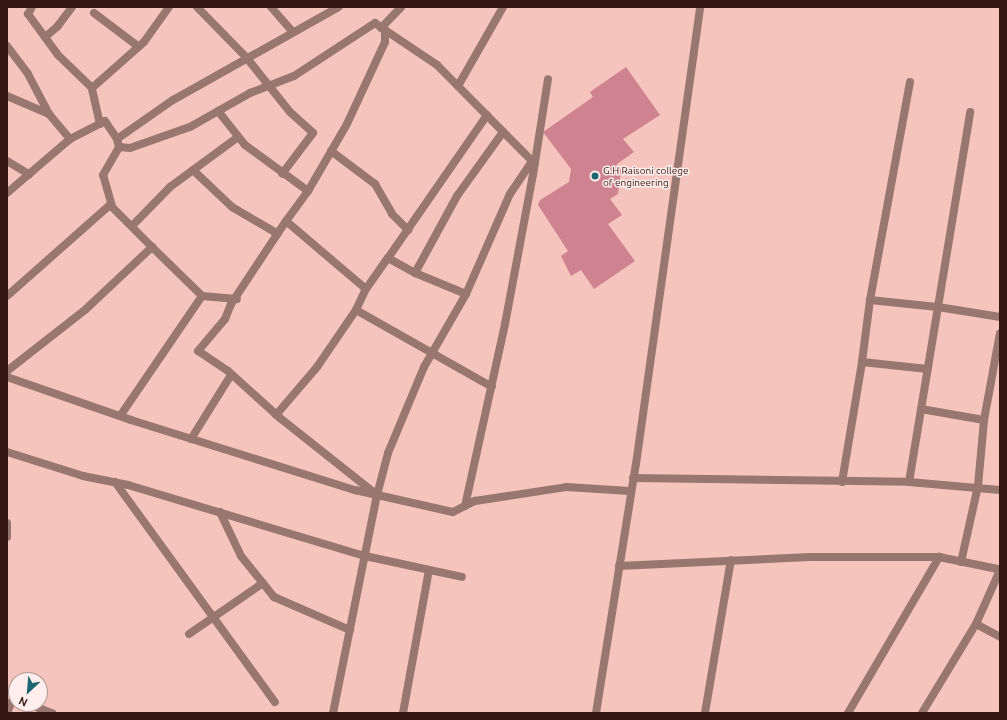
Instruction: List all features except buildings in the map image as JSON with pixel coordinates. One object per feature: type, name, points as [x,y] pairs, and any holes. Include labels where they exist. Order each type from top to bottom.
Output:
[{"type":"street","points":[[32,7],[28,14],[58,55],[92,88],[100,124]]},
{"type":"street","points":[[45,37],[57,27],[72,7]]},
{"type":"street","points":[[92,88],[139,47],[170,7]]},
{"type":"street","points":[[197,7],[246,57],[290,112],[314,135],[282,174]]},
{"type":"street","points":[[271,7],[293,32]]},
{"type":"street","points":[[237,299],[202,296],[112,206],[103,175],[118,143],[173,100],[246,57],[338,7]]},
{"type":"street","points":[[377,495],[276,415],[231,375],[198,351],[225,319],[286,221],[308,191],[347,124],[385,42],[383,29],[401,7]]},
{"type":"street","points":[[458,86],[503,7]]},
{"type":"street","points":[[596,713],[633,478],[700,7]]},
{"type":"street","points":[[94,13],[139,47]]},
{"type":"street","points":[[118,143],[137,146],[190,126],[269,86],[294,76],[375,23],[437,65],[533,163]]},
{"type":"street","points":[[7,46],[28,74],[49,114],[70,139]]},
{"type":"street","points":[[465,506],[492,387],[548,79]]},
{"type":"street","points":[[842,482],[862,362],[870,300],[910,82]]},
{"type":"street","points":[[7,96],[49,114]]},
{"type":"street","points":[[218,111],[238,138],[282,174],[308,191]]},
{"type":"street","points":[[909,482],[970,112]]},
{"type":"street","points":[[276,415],[321,362],[356,310],[366,289],[487,115]]},
{"type":"street","points":[[7,193],[70,139],[105,121],[118,143]]},
{"type":"street","points":[[415,273],[457,196],[503,132]]},
{"type":"street","points":[[132,226],[162,193],[238,138]]},
{"type":"street","points":[[331,151],[375,184],[392,214],[408,230]]},
{"type":"street","points":[[7,161],[29,174]]},
{"type":"street","points":[[333,713],[364,556],[388,453],[431,352],[466,294],[510,194],[533,163]]},
{"type":"street","points":[[193,170],[241,214],[278,234]]},
{"type":"street","points":[[7,296],[108,206],[112,206]]},
{"type":"street","points":[[286,221],[366,289]]},
{"type":"street","points":[[7,371],[86,309],[152,247]]},
{"type":"street","points":[[388,258],[415,273],[466,294]]},
{"type":"street","points":[[120,416],[202,296]]},
{"type":"street","points":[[870,300],[938,306],[1000,317]]},
{"type":"street","points":[[356,310],[492,387]]},
{"type":"street","points":[[961,562],[978,486],[984,420],[1000,333]]},
{"type":"street","points":[[862,362],[928,369]]},
{"type":"street","points":[[191,439],[231,375]]},
{"type":"street","points":[[7,377],[191,439],[377,495],[453,512],[475,501],[566,487],[630,491]]},
{"type":"street","points":[[921,409],[984,420]]},
{"type":"street","points":[[7,452],[82,476],[115,482],[364,556],[462,577]]},
{"type":"street","points":[[633,478],[909,482],[978,486],[1000,490]]},
{"type":"street","points":[[115,482],[275,702]]},
{"type":"street","points":[[220,512],[241,556],[274,597],[350,630]]},
{"type":"street","points":[[7,523],[7,537]]},
{"type":"street","points":[[619,566],[810,557],[939,557],[999,570],[976,624],[922,713]]},
{"type":"street","points":[[848,713],[939,557]]},
{"type":"street","points":[[705,713],[731,560]]},
{"type":"street","points":[[403,713],[428,570]]},
{"type":"street","points":[[188,634],[212,616],[263,583]]},
{"type":"street","points":[[976,624],[1000,637]]},
{"type":"place","name":"G.H Raisoni college of engineering","points":[[595,176]]}]
